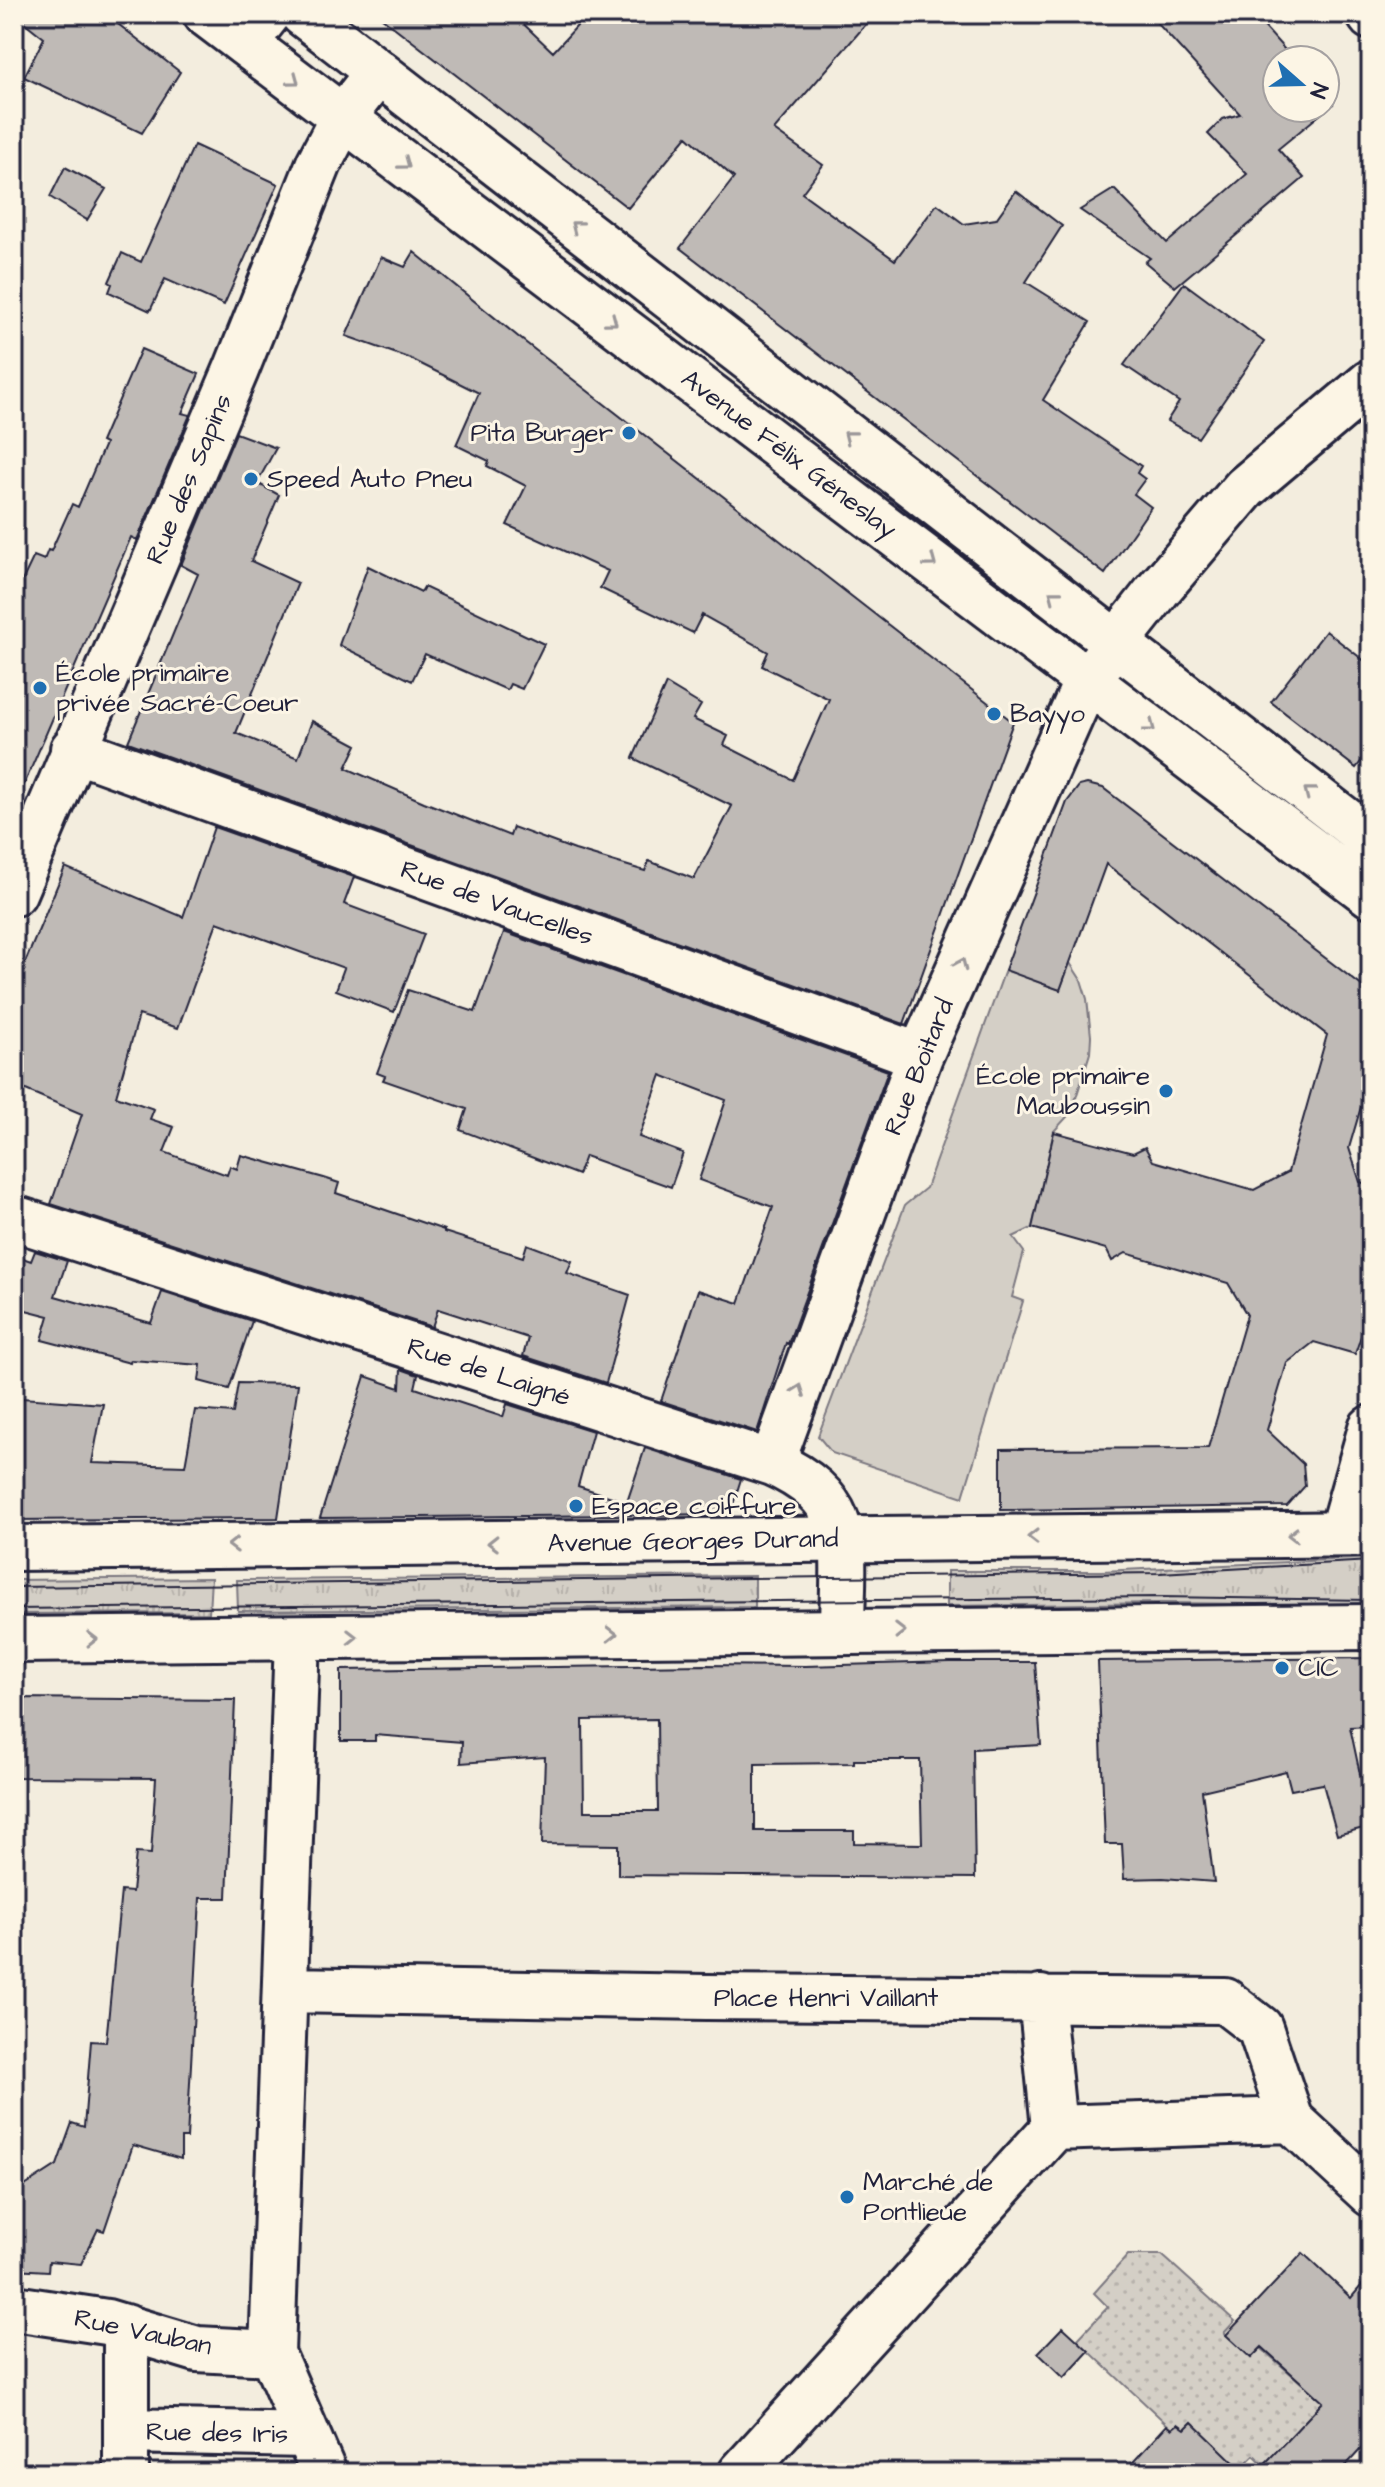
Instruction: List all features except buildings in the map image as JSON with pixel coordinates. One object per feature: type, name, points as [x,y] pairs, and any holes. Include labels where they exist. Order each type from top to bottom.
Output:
[{"type":"street","name":"Avenue Félix Géneslay","points":[[206,14],[257,29],[343,117],[1371,895]]},
{"type":"street","name":"Avenue Félix Géneslay","points":[[303,14],[1371,840]]},
{"type":"street","name":"Rue des Sapins","points":[[14,893],[236,370],[319,163],[343,117],[378,72]]},
{"type":"street","name":"Rue Boitard","points":[[772,1463],[920,1056],[1087,680],[1245,488],[1371,382]]},
{"type":"street","name":"Rue de Vaucelles","points":[[73,749],[920,1056]]},
{"type":"street","name":"Rue de Laigné","points":[[14,1218],[772,1463],[800,1475],[826,1499],[835,1515],[842,1539],[842,1632]]},
{"type":"street","points":[[1356,1534],[1371,1428]]},
{"type":"street","name":"Avenue Georges Durand","points":[[14,1548],[1356,1534]]},
{"type":"street","points":[[14,1640],[1371,1627]]},
{"type":"street","points":[[272,2353],[297,1638]]},
{"type":"street","name":"Place Henri Vaillant","points":[[286,1990],[1225,2001],[1260,2028],[1291,2120],[1371,2194]]},
{"type":"street","points":[[1041,1998],[1054,2128]]},
{"type":"street","points":[[741,2473],[1054,2128],[1291,2120]]},
{"type":"street","name":"Rue Vauban","points":[[14,2308],[126,2327],[197,2349],[272,2353]]},
{"type":"street","points":[[126,2327],[126,2452]]},
{"type":"street","name":"Rue des Iris","points":[[126,2452],[315,2454],[272,2353]]},
{"type":"green space","points":[[1070,963],[1081,980],[1087,999],[1090,1053],[1075,1101],[1067,1117],[1054,1131],[1032,1228],[1013,1237],[1024,1252],[1012,1297],[1023,1301],[963,1497],[832,1453],[818,1436],[905,1205],[926,1188],[1005,970],[1060,990]]},
{"type":"green space","points":[[1371,1558],[1371,1605],[1161,1603],[947,1606],[947,1571],[1102,1571]]},
{"type":"green space","points":[[755,1576],[755,1607],[238,1611],[237,1580]]},
{"type":"green space","points":[[211,1578],[209,1613],[14,1614],[14,1580]]},
{"type":"green space","points":[[1128,2255],[1162,2255],[1235,2321],[1224,2333],[1251,2358],[1261,2348],[1323,2402],[1264,2465],[1254,2455],[1238,2471],[1192,2422],[1185,2429],[1178,2424],[1172,2429],[1077,2340],[1108,2307],[1094,2293]]},
{"type":"tram line","points":[[14,1587],[1160,1573],[1371,1561]]},
{"type":"tram line","points":[[14,1609],[1160,1597],[1371,1600]]},
{"type":"place","name":"Pita Burger","points":[[629,433]]},
{"type":"place","name":"Speed Auto Pneu","points":[[251,479]]},
{"type":"place","name":"École primaire privée Sacré-Coeur","points":[[40,688]]},
{"type":"place","name":"Bayyo","points":[[994,714]]},
{"type":"place","name":"École primaire Mauboussin","points":[[1166,1091]]},
{"type":"place","name":"Espace coiffure","points":[[576,1506]]},
{"type":"place","name":"CIC","points":[[1282,1668]]},
{"type":"place","name":"Marché de Pontlieue","points":[[847,2197]]}]
